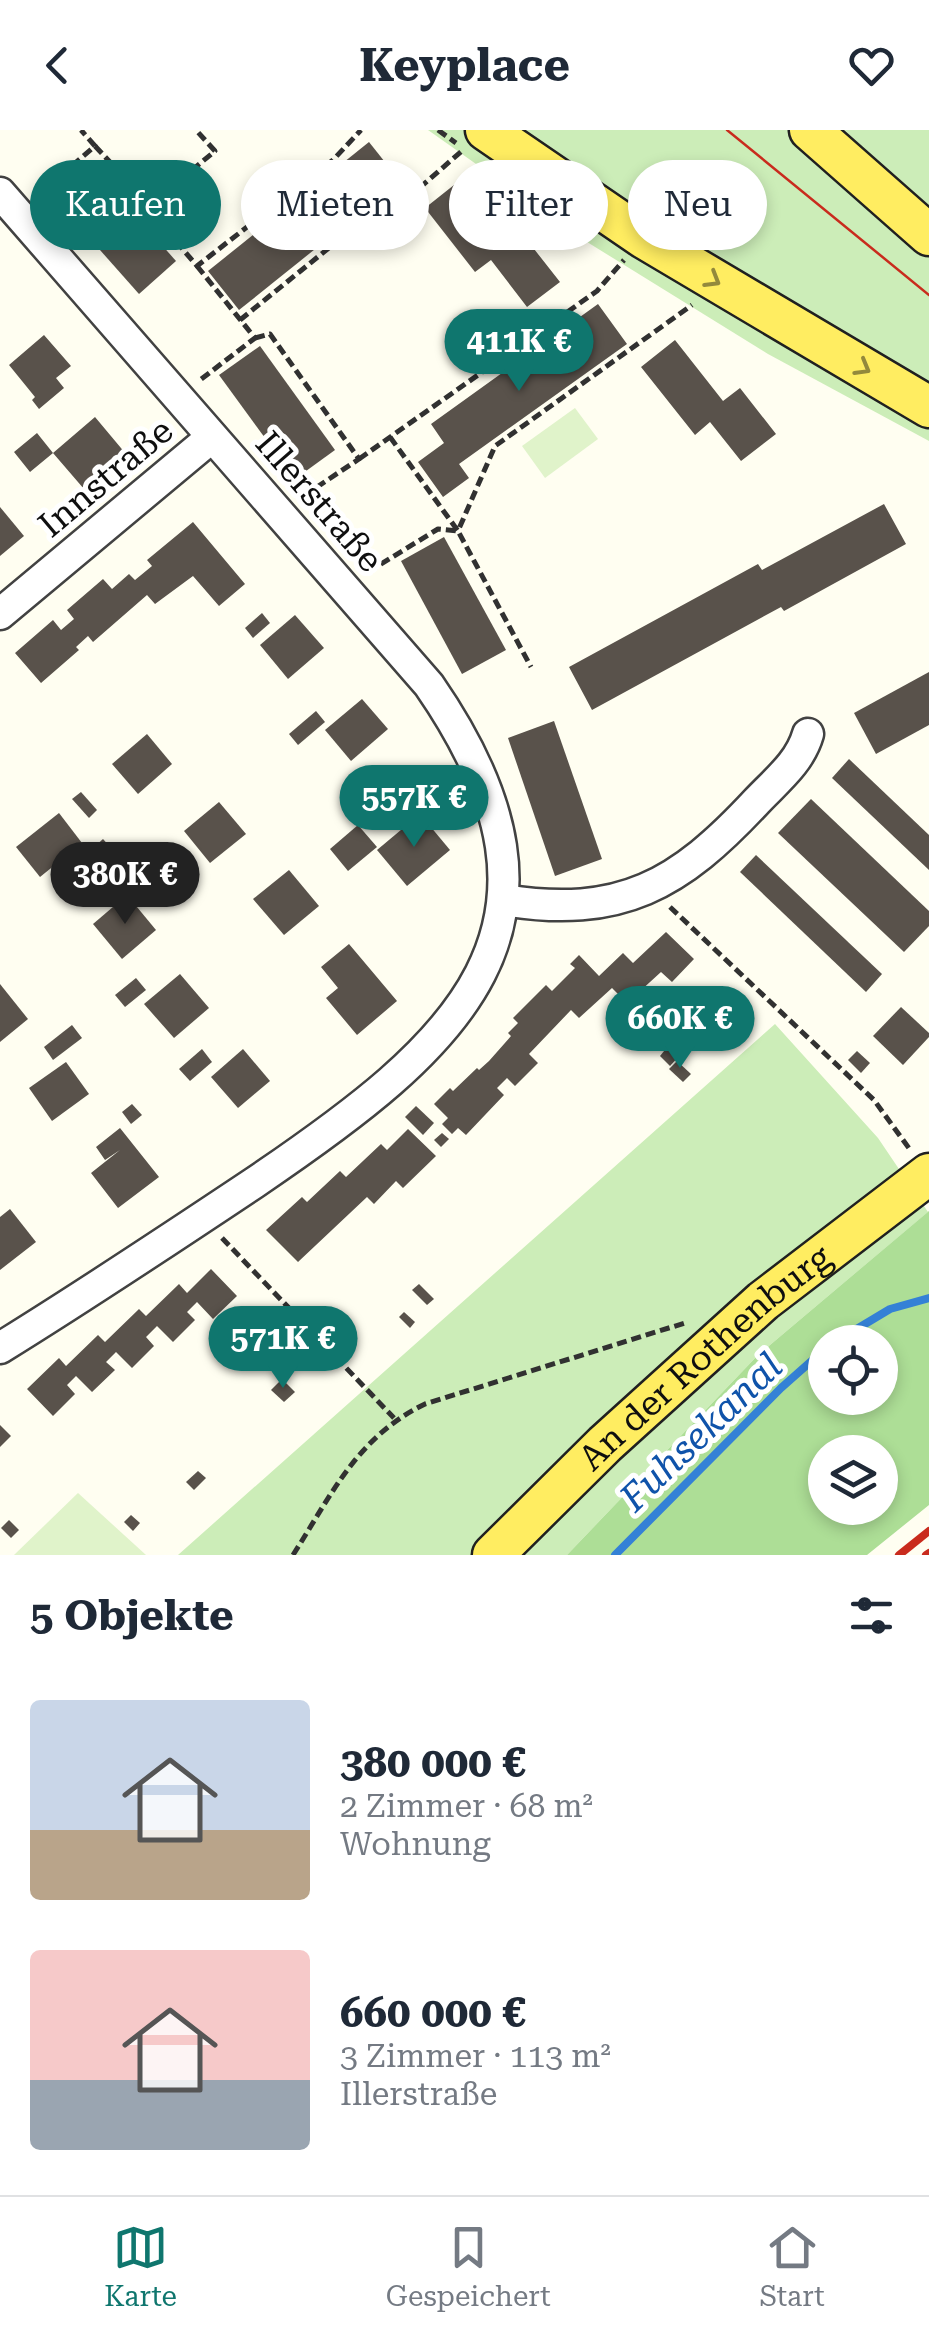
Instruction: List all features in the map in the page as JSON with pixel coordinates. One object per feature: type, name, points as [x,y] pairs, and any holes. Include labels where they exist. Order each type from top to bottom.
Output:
[{"type":"main road","points":[[810,130],[929,235]]},
{"type":"main road","points":[[475,139],[929,407]]},
{"type":"main road","name":"An der Rothenburg","points":[[493,1555],[604,1444],[915,1158]]},
{"type":"street","name":"Illerstraße","points":[[0,1348],[203,1217],[341,1122],[398,1076],[460,1009],[482,973],[504,900],[502,850],[494,808],[467,743],[429,685],[212,438],[168,406],[9,203]]},
{"type":"street","name":"Innstraße","points":[[0,614],[212,438]]},
{"type":"street","points":[[504,900],[541,906],[575,905],[651,889],[714,846],[803,754],[808,734]]},
{"type":"path","points":[[81,130],[108,160]]},
{"type":"path","points":[[196,130],[215,151],[204,160]]},
{"type":"path","points":[[197,266],[333,160],[361,130]]},
{"type":"path","points":[[240,320],[393,196],[416,191],[475,139]]},
{"type":"path","points":[[9,203],[95,146]]},
{"type":"path","points":[[183,250],[256,338]]},
{"type":"path","points":[[279,513],[597,291],[628,256]]},
{"type":"path","points":[[458,532],[495,446],[698,300]]},
{"type":"path","points":[[151,452],[168,406],[256,338],[270,334],[359,459]]},
{"type":"path","points":[[390,437],[458,532],[531,668]]},
{"type":"path","points":[[344,586],[438,529],[458,532]]},
{"type":"path","points":[[651,889],[874,1100],[915,1158]]},
{"type":"path","points":[[203,1217],[394,1419]]},
{"type":"path","points":[[294,1555],[369,1441],[394,1419],[424,1404],[686,1324],[701,1312]]},
{"type":"green space","points":[[428,130],[929,130],[929,441],[768,354],[600,250],[608,250],[608,160],[470,160]]},
{"type":"green space","points":[[575,408],[598,439],[545,478],[522,446]]},
{"type":"green space","points":[[775,1024],[878,1138],[928,1212],[758,1355],[567,1555],[178,1555]]},
{"type":"green space","points":[[929,1211],[929,1505],[867,1555],[567,1555],[758,1355]]},
{"type":"green space","points":[[78,1493],[146,1555],[14,1555]]},
{"type":"building","points":[[369,142],[383,160],[347,160]]},
{"type":"building","points":[[449,189],[449,239],[429,213],[429,205]]},
{"type":"building","points":[[241,245],[241,250],[314,250],[239,310],[208,271]]},
{"type":"building","points":[[100,250],[166,250],[176,261],[139,294]]},
{"type":"building","points":[[458,250],[535,250],[560,282],[527,307],[491,260],[475,272]]},
{"type":"building","points":[[598,304],[627,344],[459,464],[469,478],[443,497],[418,462],[444,443],[431,424]]},
{"type":"building","points":[[44,335],[71,366],[56,378],[64,388],[39,409],[32,400],[35,397],[9,365]]},
{"type":"building","points":[[675,340],[723,401],[740,388],[776,434],[741,461],[710,422],[695,435],[641,367]]},
{"type":"building","points":[[260,346],[335,450],[295,479],[219,375]]},
{"type":"building","points":[[95,417],[126,454],[84,489],[53,453]]},
{"type":"building","points":[[37,433],[53,453],[30,472],[14,452]]},
{"type":"building","points":[[884,504],[906,544],[592,710],[569,667],[758,564],[762,570]]},
{"type":"building","points":[[0,507],[24,536],[0,556]]},
{"type":"building","points":[[193,522],[245,584],[219,606],[193,576],[155,604],[147,595],[93,642],[88,636],[76,647],[79,650],[41,683],[15,653],[53,620],[61,630],[74,619],[67,610],[103,579],[112,589],[129,574],[135,580],[152,566],[147,560]]},
{"type":"building","points":[[444,537],[506,650],[462,674],[401,561]]},
{"type":"building","points":[[262,613],[270,623],[253,638],[245,628]]},
{"type":"building","points":[[295,615],[324,648],[288,679],[260,645]]},
{"type":"building","points":[[929,672],[929,725],[876,754],[854,713]]},
{"type":"building","points":[[362,699],[388,729],[351,761],[325,730]]},
{"type":"building","points":[[316,711],[325,722],[298,745],[289,734]]},
{"type":"building","points":[[554,721],[602,859],[555,876],[508,738]]},
{"type":"building","points":[[147,734],[172,764],[138,794],[112,764]]},
{"type":"building","points":[[849,759],[929,835],[929,870],[832,778]]},
{"type":"building","points":[[81,792],[97,810],[89,818],[72,799]]},
{"type":"building","points":[[811,799],[929,911],[929,926],[904,952],[778,833]]},
{"type":"building","points":[[219,802],[246,834],[210,863],[184,831]]},
{"type":"building","points":[[59,813],[82,843],[40,877],[16,847]]},
{"type":"building","points":[[420,814],[450,850],[407,886],[377,850]]},
{"type":"building","points":[[358,825],[377,847],[348,871],[330,849]]},
{"type":"building","points":[[103,839],[120,858],[109,868],[92,849]]},
{"type":"building","points":[[135,855],[154,877],[144,885],[125,863]]},
{"type":"building","points":[[756,855],[882,974],[866,992],[740,872]]},
{"type":"building","points":[[289,870],[319,906],[284,935],[253,899]]},
{"type":"building","points":[[127,895],[156,930],[122,959],[93,924]]},
{"type":"building","points":[[666,932],[694,959],[672,982],[661,972],[627,1003],[612,988],[579,1018],[571,1010],[529,1054],[538,1063],[515,1086],[507,1078],[497,1088],[504,1095],[466,1135],[458,1128],[452,1134],[442,1124],[448,1118],[434,1104],[489,1061],[511,1036],[508,1033],[518,1023],[513,1018],[546,985],[552,991],[575,968],[570,964],[579,955],[599,976],[623,953],[633,963]]},
{"type":"building","points":[[349,944],[397,1001],[357,1035],[326,998],[338,988],[321,967]]},
{"type":"building","points":[[180,974],[209,1008],[174,1038],[144,1004]]},
{"type":"building","points":[[136,978],[146,990],[125,1007],[115,995]]},
{"type":"building","points":[[0,984],[28,1019],[0,1042]]},
{"type":"building","points":[[901,1007],[929,1033],[903,1065],[873,1036]]},
{"type":"building","points":[[72,1025],[82,1038],[53,1060],[44,1047]]},
{"type":"building","points":[[669,1045],[680,1055],[670,1066],[660,1056]]},
{"type":"building","points":[[202,1049],[212,1062],[190,1081],[179,1069]]},
{"type":"building","points":[[243,1049],[270,1081],[238,1108],[211,1077]]},
{"type":"building","points":[[857,1051],[870,1063],[861,1073],[848,1060]]},
{"type":"building","points":[[677,1061],[691,1074],[683,1082],[669,1069]]},
{"type":"building","points":[[66,1062],[89,1094],[52,1121],[29,1088]]},
{"type":"building","points":[[132,1104],[142,1115],[131,1124],[122,1112]]},
{"type":"building","points":[[416,1106],[434,1123],[423,1135],[405,1117]]},
{"type":"building","points":[[120,1128],[159,1177],[118,1208],[91,1173],[120,1150],[105,1160],[96,1147]]},
{"type":"building","points":[[408,1129],[436,1156],[403,1188],[396,1181],[374,1204],[367,1197],[298,1262],[266,1230],[302,1197],[307,1202],[340,1171],[346,1177],[381,1144],[387,1150]]},
{"type":"building","points":[[442,1133],[449,1139],[441,1147],[434,1140]]},
{"type":"building","points":[[10,1209],[36,1242],[0,1270],[0,1217]]},
{"type":"building","points":[[211,1269],[237,1296],[213,1319],[197,1302],[187,1312],[195,1320],[173,1342],[157,1326],[146,1337],[154,1346],[132,1368],[116,1352],[106,1362],[115,1370],[92,1392],[76,1376],[67,1385],[75,1394],[53,1416],[27,1389],[59,1358],[66,1366],[98,1335],[105,1342],[139,1309],[146,1316],[179,1284],[187,1293]]},
{"type":"building","points":[[419,1284],[434,1299],[427,1305],[412,1290]]},
{"type":"building","points":[[404,1312],[415,1322],[410,1328],[399,1317]]},
{"type":"building","points":[[282,1379],[295,1392],[284,1402],[271,1390]]},
{"type":"building","points":[[0,1425],[11,1436],[0,1447]]},
{"type":"building","points":[[198,1471],[206,1478],[194,1490],[186,1482]]},
{"type":"building","points":[[131,1515],[140,1523],[133,1531],[124,1522]]},
{"type":"building","points":[[9,1520],[19,1530],[11,1538],[1,1528]]},
{"type":"waterway","name":"Fuhsekanal","points":[[863,1325],[890,1309],[929,1298]]},
{"type":"waterway","name":"Fuhsekanal","points":[[615,1555],[808,1364]]},
{"type":"tram line","points":[[727,130],[929,295]]},
{"type":"railway","points":[[899,1555],[929,1531]]}]
